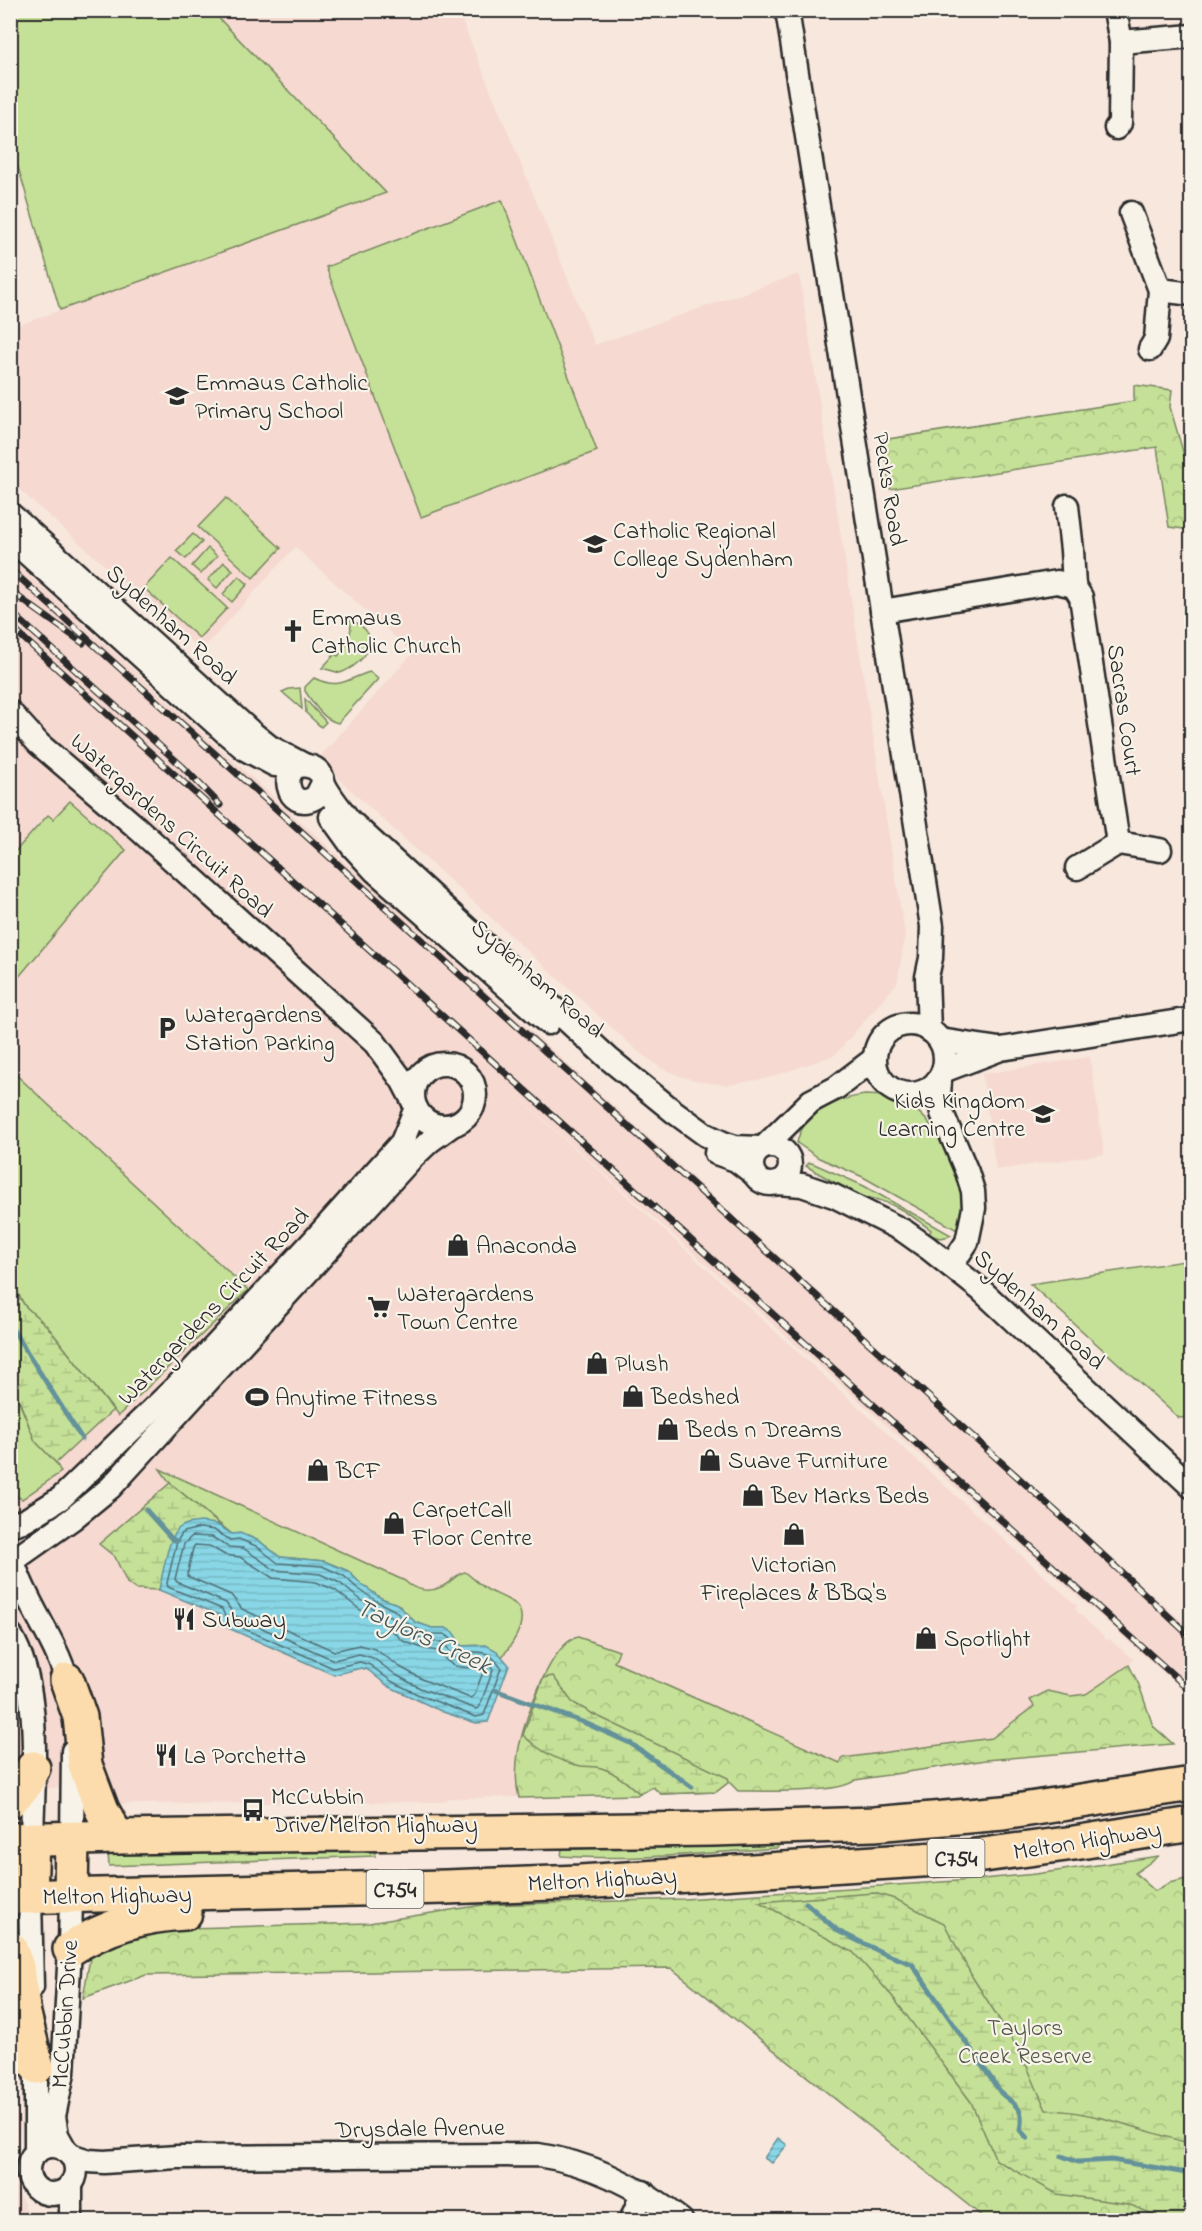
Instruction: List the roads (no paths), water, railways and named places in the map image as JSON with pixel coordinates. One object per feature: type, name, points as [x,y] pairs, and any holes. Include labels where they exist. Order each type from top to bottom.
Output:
[{"type":"highway","points":[[67,1680],[80,1717],[85,1765],[101,1806],[117,1837]]},
{"type":"highway","points":[[10,1801],[24,1786],[33,1768]]},
{"type":"highway","name":"Melton Highway","points":[[21,1840],[713,1829],[874,1824],[1013,1812],[1191,1784]]},
{"type":"highway","name":"Melton Highway","points":[[20,1897],[580,1882],[968,1857],[1096,1840],[1191,1824]]},
{"type":"highway","name":"McCubbin Drive","points":[[70,1896],[72,1839]]},
{"type":"highway","name":"McCubbin Drive","points":[[20,1897],[21,1840]]},
{"type":"highway","points":[[70,1949],[97,1932],[121,1923],[157,1915],[338,1908],[446,1887]]},
{"type":"highway","points":[[10,1948],[17,1967],[24,2014],[37,2067]]},
{"type":"street","name":"Pecks Road","points":[[788,10],[932,926],[931,958],[927,977],[898,1026]]},
{"type":"street","points":[[1114,10],[1121,42],[1120,123],[1116,128]]},
{"type":"street","points":[[1121,42],[1191,36]]},
{"type":"street","points":[[1131,213],[1160,290],[1156,339],[1150,349]]},
{"type":"street","points":[[1160,290],[1191,294]]},
{"type":"street","name":"Sacras Court","points":[[1067,506],[1074,586],[1081,597],[1118,843]]},
{"type":"street","name":"Sydenham Road","points":[[10,514],[250,731],[270,747],[304,765]]},
{"type":"street","name":"Sydenham Road","points":[[10,538],[225,732],[245,749],[272,761],[288,783]]},
{"type":"street","points":[[882,611],[1058,582],[1074,586]]},
{"type":"street","name":"Watergardens Circuit Road","points":[[10,712],[39,744],[142,833],[375,1043],[402,1080],[414,1105],[402,1142],[182,1381],[62,1498],[18,1522]]},
{"type":"street","name":"Watergardens Circuit Road","points":[[10,726],[39,744]]},
{"type":"street","points":[[304,765],[316,769],[323,783],[320,793],[312,800],[306,801],[295,798],[291,794],[288,783],[291,773],[304,765]]},
{"type":"street","name":"Sydenham Road","points":[[323,783],[349,820],[473,947],[657,1116],[692,1141],[736,1160],[753,1173]]},
{"type":"street","name":"Sydenham Road","points":[[306,801],[330,815],[352,846],[375,871],[473,947],[673,1111],[706,1135],[723,1143],[735,1147],[762,1148]]},
{"type":"street","points":[[1077,868],[1118,843],[1160,850]]},
{"type":"street","name":"Pecks Road","points":[[927,977],[935,1035]]},
{"type":"street","points":[[836,1088],[870,1087],[901,1093],[926,1090],[941,1074],[1001,1049],[1191,1020]]},
{"type":"street","points":[[948,1129],[880,1078],[874,1059],[881,1038],[898,1026],[920,1025],[935,1035],[1001,1049]]},
{"type":"street","points":[[935,1035],[945,1060],[939,1097],[948,1129],[973,1191],[974,1208],[967,1242],[951,1266]]},
{"type":"street","name":"Watergardens Circuit Road","points":[[375,1043],[403,1057],[433,1066]]},
{"type":"street","points":[[799,1113],[786,1176],[778,1183],[761,1181],[753,1173],[753,1157],[799,1113],[818,1096],[836,1088],[874,1059]]},
{"type":"street","points":[[442,1064],[460,1068],[467,1074],[475,1090],[475,1100],[467,1117],[451,1126],[430,1124],[424,1120],[414,1105],[413,1090],[417,1080],[423,1072],[433,1066],[442,1064]]},
{"type":"street","name":"Watergardens Circuit Road","points":[[72,1839],[73,1725],[67,1680],[50,1641],[24,1593],[12,1561],[72,1519],[111,1486],[411,1159],[451,1126]]},
{"type":"street","points":[[762,1148],[775,1146],[789,1158]]},
{"type":"street","name":"Sydenham Road","points":[[789,1158],[834,1196]]},
{"type":"street","name":"Sydenham Road","points":[[778,1183],[802,1185],[834,1196],[904,1231],[989,1298],[1191,1487]]},
{"type":"street","name":"Watergardens Circuit Road","points":[[18,1522],[59,1511],[72,1519]]},
{"type":"street","points":[[10,1634],[17,1645],[28,1681],[32,1711],[33,1768],[21,1840]]},
{"type":"street","name":"McCubbin Drive","points":[[68,2153],[57,2135],[54,2116],[63,2073],[70,1949],[70,1896]]},
{"type":"street","name":"McCubbin Drive","points":[[20,1897],[31,1972],[37,2067],[36,2153]]},
{"type":"street","points":[[60,2220],[42,2192],[35,2187],[29,2175],[30,2162],[36,2153],[51,2147],[68,2153],[76,2167],[71,2220]]},
{"type":"street","name":"Drysdale Avenue","points":[[68,2153],[88,2161],[104,2162],[177,2157],[523,2154],[556,2158],[585,2166],[626,2183],[643,2192],[681,2220]]},
{"type":"street","name":"Drysdale Avenue","points":[[73,2182],[144,2160]]},
{"type":"street","points":[[42,2192],[58,2193],[73,2182]]},
{"type":"street","points":[[632,2220],[643,2192]]},
{"type":"water","points":[[201,1522],[216,1524],[232,1534],[240,1533],[259,1541],[280,1557],[324,1561],[348,1571],[361,1584],[381,1598],[397,1604],[415,1622],[432,1628],[446,1628],[453,1632],[462,1646],[486,1645],[497,1651],[509,1665],[488,1722],[476,1723],[443,1712],[388,1686],[368,1670],[361,1668],[334,1675],[217,1623],[220,1615],[159,1590],[168,1549],[174,1534],[183,1526]]},
{"type":"water","points":[[778,2138],[787,2145],[772,2163],[764,2158]]},
{"type":"waterway","name":"Taylors Creek","points":[[10,1325],[82,1439]]},
{"type":"waterway","name":"Taylors Creek","points":[[146,1510],[172,1539],[177,1541]]},
{"type":"waterway","name":"Taylors Creek","points":[[495,1690],[585,1723],[630,1743],[692,1787]]},
{"type":"waterway","name":"Taylors Creek","points":[[806,1903],[838,1931],[912,1964],[1001,2093],[1018,2108],[1021,2117],[1020,2130],[1027,2138]]},
{"type":"waterway","name":"Taylors Creek","points":[[1062,2156],[1078,2162],[1112,2160],[1192,2174]]},
{"type":"railway","points":[[10,569],[1062,1517],[1192,1638]]},
{"type":"railway","points":[[10,591],[83,643]]},
{"type":"railway","points":[[10,611],[183,767],[220,805]]},
{"type":"railway","points":[[10,626],[1192,1692]]},
{"type":"place","name":"Emmaus Catholic Primary School","points":[[177,396]]},
{"type":"place","name":"Catholic Regional College Sydenham","points":[[595,544]]},
{"type":"place","name":"Emmaus Catholic Church","points":[[293,631]]},
{"type":"place","name":"Watergardens Station Parking","points":[[167,1028]]},
{"type":"place","name":"Kids Kingdom Learning Centre","points":[[1043,1114]]},
{"type":"place","name":"Anaconda","points":[[458,1245]]},
{"type":"place","name":"Watergardens Town Centre","points":[[379,1307]]},
{"type":"place","name":"Plush","points":[[597,1363]]},
{"type":"place","name":"Bedshed","points":[[633,1396]]},
{"type":"place","name":"Anytime Fitness","points":[[257,1397]]},
{"type":"place","name":"Beds n Dreams","points":[[668,1429]]},
{"type":"place","name":"Suave Furniture","points":[[710,1460]]},
{"type":"place","name":"BCF","points":[[318,1470]]},
{"type":"place","name":"Bev Marks Beds","points":[[753,1495]]},
{"type":"place","name":"CarpetCall Floor Centre","points":[[394,1523]]},
{"type":"place","name":"Victorian Fireplaces & BBQ's","points":[[794,1534]]},
{"type":"place","name":"Subway","points":[[184,1619]]},
{"type":"place","name":"Spotlight","points":[[926,1638]]},
{"type":"place","name":"La Porchetta","points":[[166,1755]]},
{"type":"place","name":"McCubbin Drive/Melton Highway","points":[[253,1810]]},
{"type":"park label","name":"Taylors Creek Reserve","points":[[1025,2041]]}]
